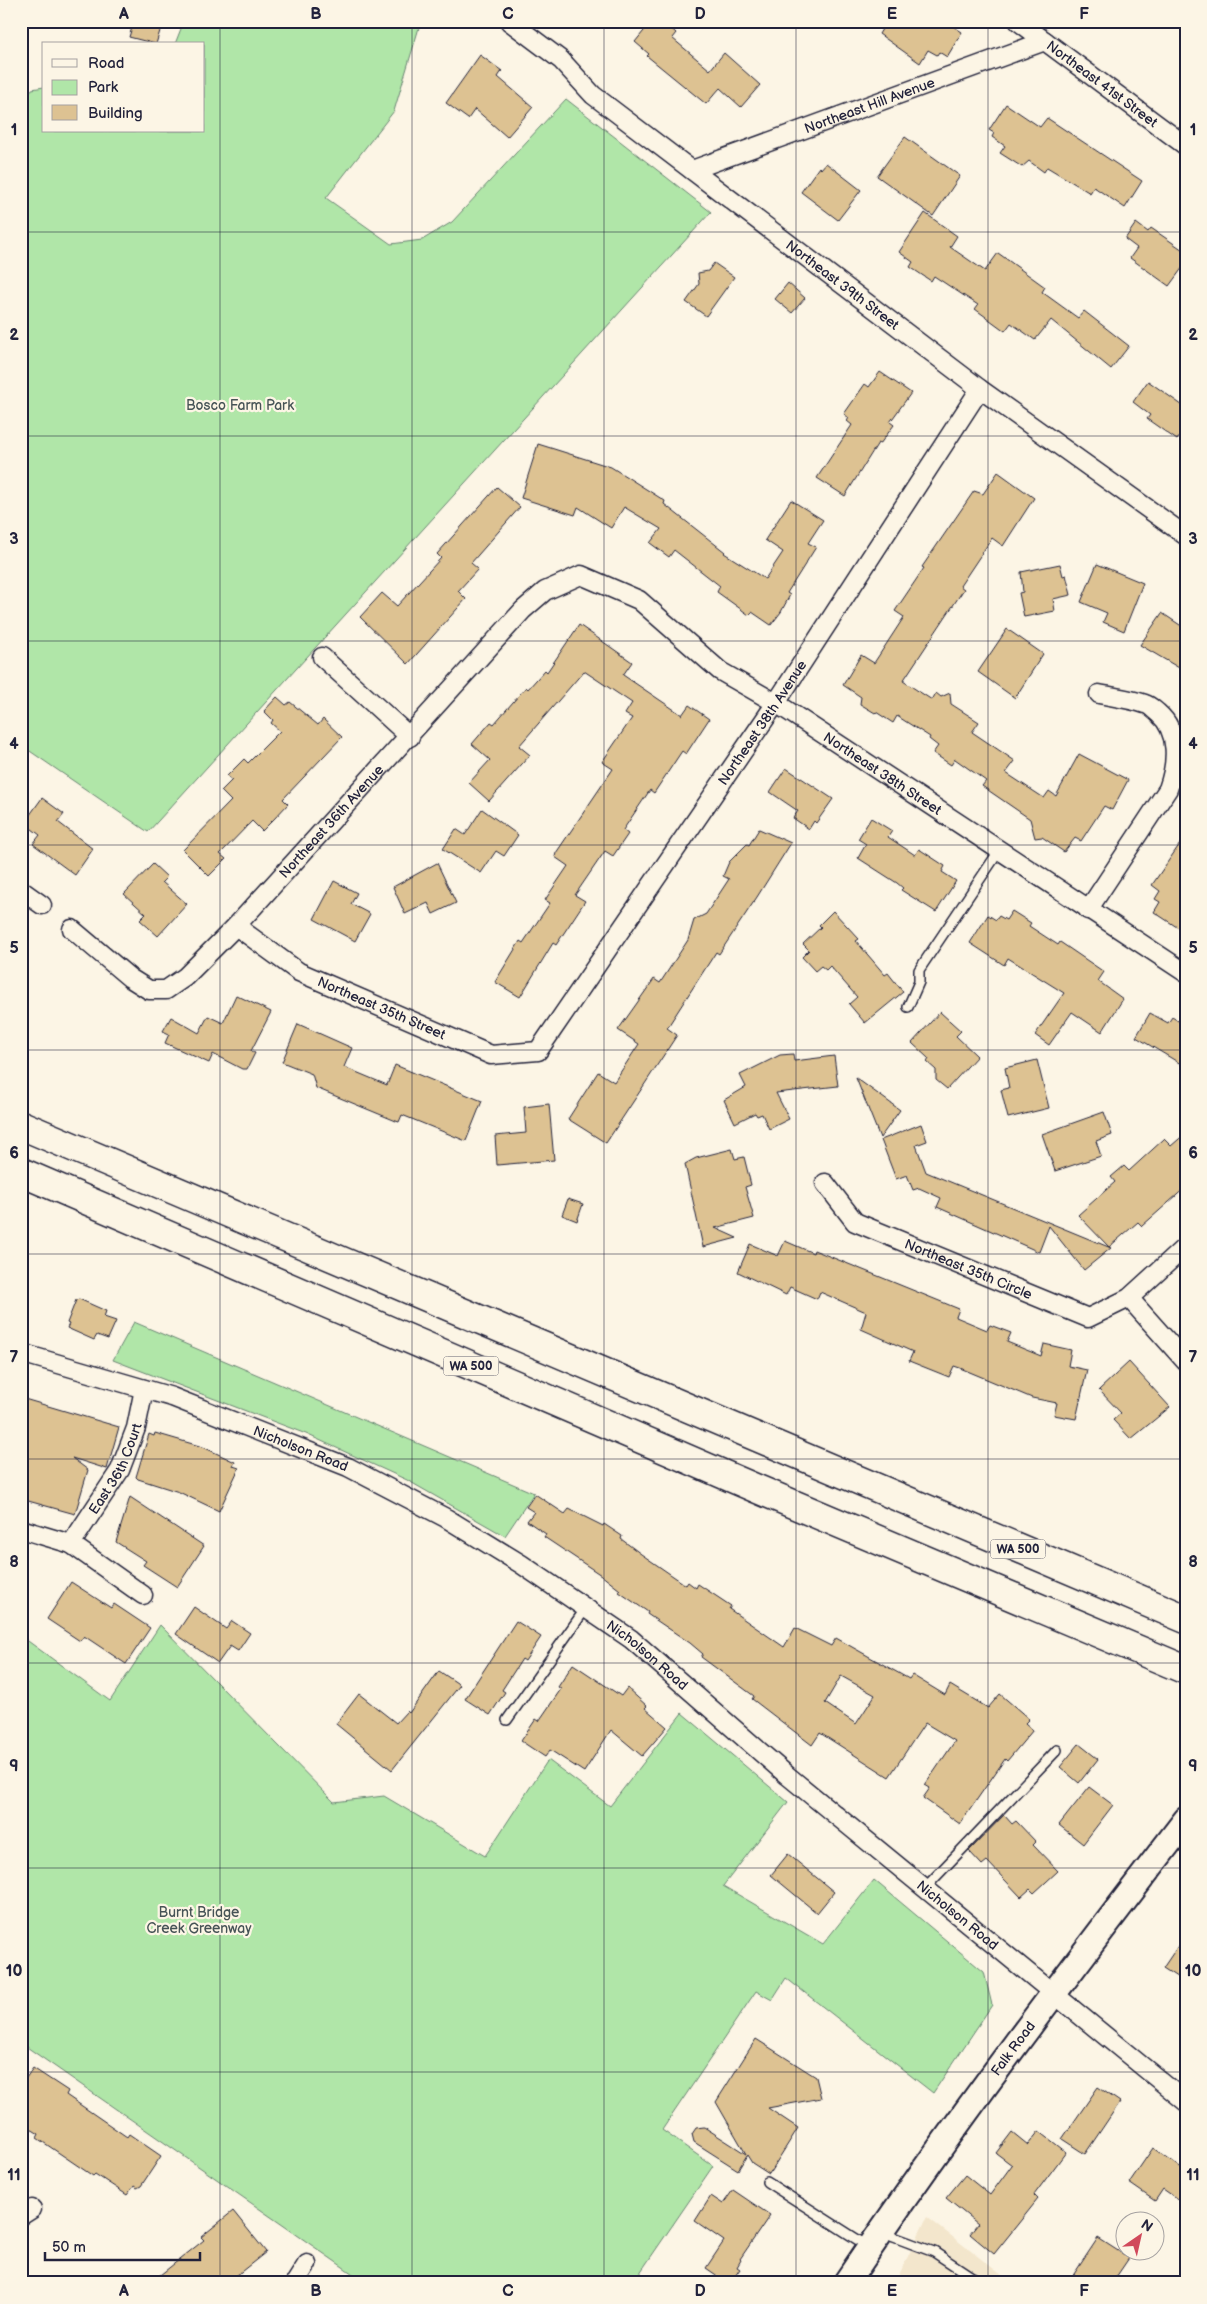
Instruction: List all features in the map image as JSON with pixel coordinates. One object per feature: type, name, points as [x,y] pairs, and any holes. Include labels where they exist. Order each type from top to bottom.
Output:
[{"type":"highway","name":"WA 500","points":[[21,1125],[1186,1619]]},
{"type":"highway","name":"WA 500","points":[[21,1172],[736,1480],[1176,1666]]},
{"type":"highway","points":[[1176,1666],[1186,1682]]},
{"type":"street","name":"Northeast 39th Street","points":[[510,21],[561,60],[593,95],[980,389],[1186,536]]},
{"type":"street","name":"Northeast 41st Street","points":[[1018,21],[1135,110],[1186,146]]},
{"type":"street","name":"Northeast Hill Avenue","points":[[692,170],[1045,41]]},
{"type":"street","name":"Northeast 38th Avenue","points":[[538,1051],[776,703],[980,389]]},
{"type":"street","name":"Northeast 38th Street","points":[[581,575],[639,600],[720,671],[776,703],[1186,973]]},
{"type":"street","name":"Northeast 36th Avenue","points":[[72,929],[130,978],[149,990],[166,990],[184,977],[236,926],[410,737],[523,610],[545,591],[581,575]]},
{"type":"street","points":[[322,657],[410,737]]},
{"type":"street","points":[[1088,910],[1168,789],[1175,764],[1174,738],[1164,719],[1147,704],[1099,694]]},
{"type":"street","points":[[21,890],[42,905]]},
{"type":"street","name":"Northeast 35th Street","points":[[236,926],[299,972],[491,1055],[538,1051]]},
{"type":"street","name":"Northeast 35th Circle","points":[[825,1183],[854,1222],[1088,1318],[1129,1298],[1186,1246]]},
{"type":"street","points":[[1129,1298],[1186,1362]]},
{"type":"street","name":"Nicholson Road","points":[[21,1353],[172,1397],[348,1467],[446,1518],[521,1564],[631,1639],[788,1776],[1186,2102]]},
{"type":"street","name":"East 36th Court","points":[[71,1544],[120,1470],[136,1428],[144,1389]]},
{"type":"street","points":[[21,1529],[71,1544],[142,1594]]},
{"type":"street","name":"Falk Road","points":[[846,2283],[1052,1994],[1186,1820]]},
{"type":"street","points":[[295,2283],[307,2264]]},
{"type":"lane","points":[[908,1007],[919,982],[919,970],[999,851]]},
{"type":"lane","points":[[507,1720],[586,1608]]},
{"type":"lane","points":[[924,1888],[1057,1750]]},
{"type":"lane","points":[[767,2182],[875,2240],[934,2252],[981,2283]]},
{"type":"shaded area","points":[[927,2217],[1012,2283],[895,2283]]},
{"type":"green space","name":"Bosco Farm Park","points":[[184,21],[421,21],[394,111],[326,198],[391,244],[422,240],[452,222],[566,99],[711,212],[148,832],[21,745],[21,103],[32,89],[42,87],[42,132],[205,132],[205,42],[176,42]]},
{"type":"green space","points":[[134,1322],[534,1493],[505,1536],[407,1480],[306,1434],[113,1360]]},
{"type":"green space","name":"Burnt Bridge Creek Greenway","points":[[160,1625],[334,1802],[384,1796],[485,1856],[548,1760],[610,1806],[682,1713],[788,1802],[723,1886],[823,1944],[874,1880],[984,1972],[992,2005],[933,2093],[786,1978],[772,2000],[756,1991],[662,2130],[713,2166],[633,2283],[352,2283],[356,2276],[21,2043],[21,1636],[110,1701]]},
{"type":"building","points":[[134,21],[163,21],[157,42],[129,37]]},
{"type":"building","points":[[652,21],[663,21],[676,33],[672,38],[710,70],[724,53],[760,85],[741,107],[720,88],[706,104],[647,56],[649,54],[635,42]]},
{"type":"building","points":[[887,21],[945,21],[962,32],[947,57],[939,52],[937,55],[928,50],[920,63],[879,34]]},
{"type":"building","points":[[480,55],[502,71],[498,77],[533,107],[507,137],[475,109],[468,119],[446,103]]},
{"type":"building","points":[[1006,104],[1040,127],[1047,118],[1142,181],[1125,208],[1094,187],[1090,193],[1047,167],[1044,172],[1029,161],[1022,167],[1000,153],[1005,146],[992,137],[994,133],[989,130]]},
{"type":"building","points":[[905,137],[960,176],[933,216],[877,176]]},
{"type":"building","points":[[826,163],[861,190],[838,220],[801,192],[819,167],[821,169]]},
{"type":"building","points":[[925,213],[957,236],[950,247],[985,271],[998,253],[1045,287],[1042,292],[1078,318],[1084,311],[1129,346],[1111,369],[1051,320],[1035,340],[1011,323],[1005,331],[975,309],[978,305],[934,276],[931,281],[910,267],[913,262],[899,252]]},
{"type":"building","points":[[1136,223],[1148,232],[1151,228],[1186,252],[1186,263],[1169,286],[1130,258],[1137,248],[1125,239]]},
{"type":"building","points":[[714,263],[734,277],[706,316],[686,302],[699,284],[698,273],[708,271]]},
{"type":"building","points":[[788,283],[805,298],[792,313],[775,299]]},
{"type":"building","points":[[880,372],[911,393],[890,422],[894,425],[880,444],[878,443],[845,496],[817,478],[852,425],[847,421],[849,418],[844,414],[865,384],[869,387]]},
{"type":"building","points":[[1148,381],[1186,408],[1186,428],[1177,440],[1147,419],[1150,415],[1133,402]]},
{"type":"building","points":[[538,444],[611,467],[665,501],[664,504],[724,553],[765,579],[783,552],[765,540],[791,500],[823,520],[808,543],[816,547],[787,593],[790,595],[781,612],[771,625],[752,612],[749,615],[717,592],[720,586],[674,550],[669,557],[650,543],[661,529],[624,507],[611,528],[578,507],[575,515],[521,498]]},
{"type":"building","points":[[998,472],[1034,498],[1003,546],[992,538],[960,586],[964,589],[903,681],[932,700],[936,693],[941,697],[950,693],[951,704],[979,722],[972,732],[1015,761],[1006,773],[1044,798],[1049,791],[1056,796],[1079,754],[1128,780],[1112,810],[1104,806],[1081,841],[1075,838],[1064,852],[1042,837],[1035,838],[1030,819],[982,786],[986,781],[955,759],[951,765],[933,753],[938,746],[929,739],[930,737],[897,716],[893,723],[875,713],[860,704],[861,697],[843,685],[861,655],[874,663],[904,617],[895,611],[924,568],[922,567],[974,491],[983,494]]},
{"type":"building","points":[[497,487],[520,507],[471,563],[478,569],[458,591],[466,599],[408,664],[360,617],[382,593],[397,606],[441,558],[437,554]]},
{"type":"building","points":[[1060,564],[1063,576],[1066,575],[1071,595],[1053,599],[1055,611],[1024,617],[1019,593],[1023,592],[1021,572]]},
{"type":"building","points":[[1097,564],[1143,583],[1124,631],[1103,622],[1107,613],[1081,602]]},
{"type":"building","points":[[1162,613],[1186,629],[1186,672],[1140,645]]},
{"type":"building","points":[[579,625],[632,662],[623,675],[682,715],[689,705],[709,719],[686,754],[682,751],[654,793],[650,790],[623,830],[628,834],[613,856],[605,851],[575,895],[585,901],[556,945],[553,943],[520,997],[495,982],[520,941],[523,943],[550,903],[545,900],[568,866],[555,857],[556,853],[613,769],[602,762],[632,718],[625,714],[632,703],[584,671],[519,746],[530,755],[489,801],[469,783],[490,760],[472,744],[491,722],[494,724],[526,687],[528,689],[545,670],[547,672]]},
{"type":"building","points":[[1007,629],[1043,654],[1015,698],[978,672]]},
{"type":"building","points":[[277,697],[286,705],[290,702],[318,725],[323,719],[342,737],[283,799],[288,804],[274,819],[262,831],[252,821],[220,854],[226,859],[209,876],[183,850],[231,801],[221,791],[232,780],[227,776],[244,759],[248,763],[280,731],[271,723],[273,720],[264,711]]},
{"type":"building","points":[[786,768],[833,799],[816,823],[814,821],[809,829],[793,818],[798,811],[770,792]]},
{"type":"building","points":[[42,798],[64,814],[58,822],[93,849],[75,875],[33,844],[40,835],[24,823]]},
{"type":"building","points":[[482,809],[518,835],[504,856],[496,851],[481,873],[443,849],[456,829],[465,835]]},
{"type":"building","points":[[871,818],[892,831],[888,837],[915,855],[919,849],[945,866],[942,872],[956,881],[936,912],[901,890],[903,888],[897,883],[858,858],[866,844],[858,839]]},
{"type":"building","points":[[759,829],[791,843],[719,954],[716,952],[667,1028],[677,1035],[606,1143],[568,1119],[598,1072],[614,1082],[639,1044],[618,1030],[654,979],[660,983],[688,940],[694,920],[706,914],[729,879],[723,876],[729,862],[747,844],[749,845]]},
{"type":"building","points":[[1186,835],[1186,933],[1154,912],[1160,902],[1155,899],[1160,891],[1152,885]]},
{"type":"building","points":[[437,863],[456,903],[433,914],[428,903],[405,914],[393,887]]},
{"type":"building","points":[[153,864],[167,877],[162,882],[187,904],[158,936],[140,920],[146,914],[124,894]]},
{"type":"building","points":[[334,881],[357,893],[351,904],[370,914],[355,941],[314,919]]},
{"type":"building","points":[[833,911],[859,939],[856,941],[885,975],[888,973],[903,992],[865,1023],[849,1004],[857,997],[830,966],[826,970],[821,966],[815,971],[802,957],[809,950],[803,944],[821,927],[819,925]]},
{"type":"building","points":[[1012,911],[1031,923],[1029,926],[1058,945],[1060,942],[1104,972],[1098,981],[1123,999],[1102,1032],[1072,1012],[1049,1045],[1035,1035],[1064,993],[1008,958],[1004,965],[970,943],[988,915],[996,920],[999,916],[1006,920]]},
{"type":"building","points":[[236,995],[271,1012],[251,1051],[255,1053],[247,1069],[242,1069],[213,1054],[209,1063],[165,1043],[169,1034],[163,1031],[171,1017],[199,1033],[208,1016],[223,1023]]},
{"type":"building","points":[[940,1012],[961,1031],[956,1036],[977,1056],[947,1089],[936,1080],[936,1070],[927,1062],[929,1059],[912,1043]]},
{"type":"building","points":[[1150,1013],[1168,1023],[1172,1017],[1186,1026],[1186,1067],[1136,1037]]},
{"type":"building","points":[[298,1024],[352,1048],[344,1067],[387,1085],[395,1065],[482,1101],[466,1141],[402,1115],[399,1122],[396,1121],[316,1088],[312,1074],[282,1062]]},
{"type":"building","points":[[793,1054],[794,1061],[834,1056],[838,1086],[776,1093],[789,1119],[769,1129],[762,1114],[757,1116],[755,1113],[735,1123],[724,1100],[746,1087],[740,1075],[780,1055]]},
{"type":"building","points":[[1037,1060],[1049,1108],[1008,1118],[1001,1090],[1009,1088],[1005,1068]]},
{"type":"building","points":[[856,1078],[900,1110],[880,1138]]},
{"type":"building","points":[[549,1104],[554,1160],[497,1165],[495,1136],[526,1133],[524,1107]]},
{"type":"building","points":[[1104,1112],[1112,1135],[1096,1141],[1101,1156],[1055,1171],[1042,1134]]},
{"type":"building","points":[[921,1124],[927,1141],[916,1145],[926,1172],[1111,1248],[1084,1270],[1049,1226],[1039,1252],[937,1207],[941,1198],[919,1188],[913,1190],[907,1175],[896,1179],[881,1140]]},
{"type":"building","points":[[1186,1133],[1186,1187],[1142,1226],[1138,1222],[1109,1247],[1078,1215],[1115,1182],[1111,1177],[1124,1166],[1129,1171],[1164,1139],[1171,1146]]},
{"type":"building","points":[[732,1149],[735,1159],[744,1157],[751,1185],[745,1187],[754,1218],[715,1228],[737,1238],[703,1247],[685,1164],[696,1158]]},
{"type":"building","points":[[568,1199],[583,1204],[577,1221],[562,1215]]},
{"type":"building","points":[[785,1241],[813,1253],[814,1250],[959,1309],[956,1317],[987,1330],[990,1325],[1011,1333],[1007,1342],[1041,1356],[1044,1344],[1071,1350],[1068,1366],[1087,1370],[1076,1419],[1054,1415],[1057,1403],[1032,1398],[960,1368],[954,1366],[949,1377],[909,1361],[913,1352],[861,1329],[866,1312],[820,1292],[817,1299],[790,1287],[786,1295],[738,1272],[750,1244],[778,1256]]},
{"type":"building","points":[[79,1299],[106,1311],[104,1317],[116,1321],[108,1339],[97,1335],[94,1340],[67,1328],[69,1324],[67,1323],[76,1300]]},
{"type":"building","points":[[1129,1362],[1170,1407],[1131,1439],[1113,1420],[1121,1413],[1099,1390]]},
{"type":"building","points":[[21,1398],[119,1427],[107,1469],[72,1458],[88,1470],[75,1514],[21,1499]]},
{"type":"building","points":[[155,1433],[203,1447],[235,1462],[233,1466],[239,1468],[219,1511],[179,1492],[136,1477],[149,1434],[154,1436]]},
{"type":"building","points":[[535,1494],[565,1514],[569,1509],[603,1526],[604,1524],[622,1536],[621,1539],[641,1554],[686,1585],[688,1582],[696,1588],[698,1584],[731,1606],[729,1609],[784,1647],[795,1628],[831,1646],[836,1638],[909,1679],[912,1675],[945,1695],[950,1685],[988,1708],[1000,1694],[1029,1719],[1025,1723],[1033,1730],[1007,1761],[1005,1759],[960,1824],[923,1798],[930,1788],[925,1785],[955,1741],[925,1723],[889,1777],[820,1733],[812,1745],[752,1699],[754,1696],[701,1657],[703,1654],[690,1643],[647,1614],[648,1612],[619,1592],[620,1590],[601,1575],[544,1537],[546,1534],[527,1521],[534,1512],[526,1507]],"holes":[[[841,1676],[875,1695],[856,1724],[825,1703]]]},
{"type":"building","points":[[130,1497],[204,1546],[177,1587],[143,1565],[146,1561],[116,1542]]},
{"type":"building","points":[[71,1582],[111,1608],[114,1604],[150,1628],[126,1664],[84,1636],[80,1641],[47,1619]]},
{"type":"building","points":[[194,1607],[226,1629],[232,1621],[250,1633],[238,1651],[230,1646],[218,1663],[176,1634]]},
{"type":"building","points":[[516,1621],[541,1637],[525,1661],[522,1659],[502,1690],[505,1692],[490,1715],[465,1699]]},
{"type":"building","points":[[573,1664],[621,1696],[627,1688],[647,1706],[645,1708],[667,1727],[642,1756],[611,1730],[584,1772],[550,1750],[545,1757],[521,1741],[536,1719],[539,1721],[561,1689],[558,1687]]},
{"type":"building","points":[[439,1671],[460,1685],[392,1770],[336,1724],[359,1694],[396,1723],[407,1711],[409,1713]]},
{"type":"building","points":[[1079,1744],[1098,1759],[1079,1783],[1060,1767]]},
{"type":"building","points":[[1089,1787],[1113,1805],[1083,1844],[1059,1825]]},
{"type":"building","points":[[1004,1815],[1012,1824],[1016,1821],[1036,1842],[1033,1845],[1058,1871],[1034,1893],[1030,1889],[1021,1897],[987,1861],[982,1865],[969,1851]]},
{"type":"building","points":[[788,1854],[834,1892],[817,1913],[771,1875]]},
{"type":"building","points":[[1186,1934],[1186,1983],[1163,1968]]},
{"type":"building","points":[[756,2039],[816,2077],[821,2098],[768,2108],[798,2128],[769,2174],[752,2163],[747,2155],[738,2170],[694,2142],[692,2134],[696,2128],[704,2127],[746,2154],[716,2102]]},
{"type":"building","points":[[33,2068],[68,2091],[66,2095],[127,2137],[129,2134],[161,2156],[141,2186],[137,2188],[134,2186],[127,2195],[95,2174],[93,2176],[37,2138],[39,2134],[21,2123],[21,2085]]},
{"type":"building","points":[[1098,2087],[1120,2102],[1085,2154],[1062,2139]]},
{"type":"building","points":[[1039,2131],[1066,2152],[1034,2195],[1038,2199],[994,2254],[970,2234],[978,2224],[946,2198],[965,2175],[990,2195],[1012,2165],[996,2153],[1012,2132],[1028,2145]]},
{"type":"building","points":[[1153,2148],[1186,2172],[1186,2205],[1163,2189],[1155,2201],[1129,2183]]},
{"type":"building","points":[[733,2190],[770,2215],[740,2259],[737,2267],[740,2269],[730,2283],[728,2283],[706,2268],[724,2241],[695,2221],[711,2196],[723,2204]]},
{"type":"building","points":[[233,2211],[266,2252],[227,2283],[150,2283],[204,2240],[201,2237]]},
{"type":"building","points":[[1098,2238],[1114,2248],[1114,2262],[1126,2262],[1112,2283],[1068,2283]]}]
